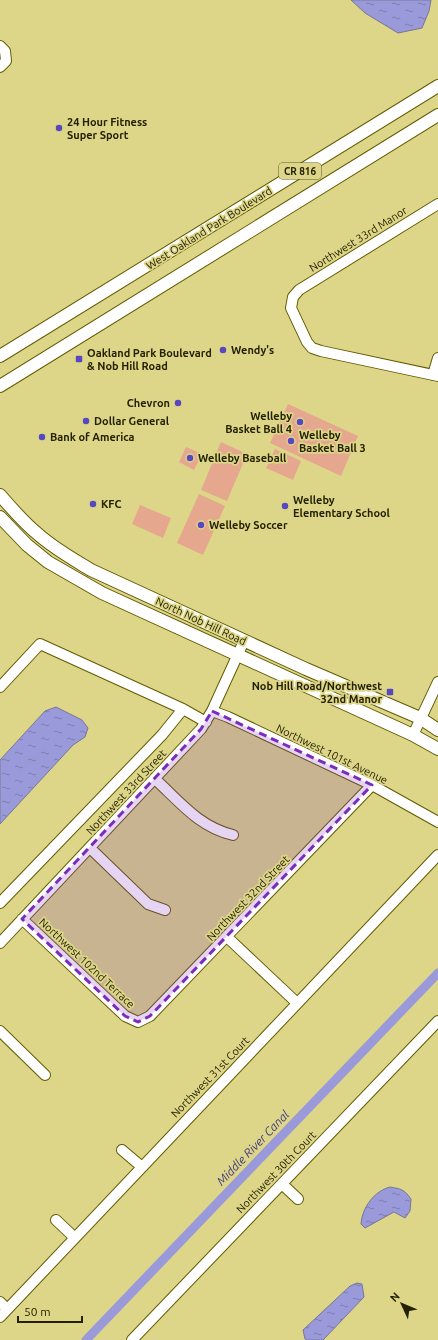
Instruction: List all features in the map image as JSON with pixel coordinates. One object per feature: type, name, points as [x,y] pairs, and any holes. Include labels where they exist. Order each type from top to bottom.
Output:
[{"type":"main road","name":"West Oakland Park Boulevard","points":[[0,356],[438,86]]},
{"type":"main road","name":"CR 816","points":[[0,386],[438,115]]},
{"type":"main road","name":"North Nob Hill Road","points":[[0,495],[39,535],[57,549],[91,570],[244,641],[420,718],[438,730]]},
{"type":"main road","name":"North Nob Hill Road","points":[[0,517],[27,545],[48,562],[102,593],[413,735],[438,749]]},
{"type":"street","points":[[0,46],[5,51],[3,64]]},
{"type":"street","name":"Northwest 33rd Manor","points":[[435,376],[312,348],[291,308],[293,297],[299,290],[438,204]]},
{"type":"street","points":[[435,376],[438,358]]},
{"type":"street","name":"Northwest 33rd Street","points":[[0,943],[201,729],[212,711],[244,641]]},
{"type":"street","points":[[0,686],[40,644],[183,709],[206,722]]},
{"type":"street","points":[[413,735],[438,682]]},
{"type":"street","name":"Northwest 33rd Street","points":[[0,903],[162,735],[183,709]]},
{"type":"street","name":"Northwest 101st Avenue","points":[[212,711],[228,717],[372,785],[438,822]]},
{"type":"street","points":[[155,779],[202,822],[219,832],[233,835]]},
{"type":"street","name":"Northwest 32nd Street","points":[[138,1022],[150,1016],[372,785]]},
{"type":"street","points":[[90,848],[148,904],[165,910]]},
{"type":"street","name":"Northwest 31st Court","points":[[2,1309],[75,1238],[438,855]]},
{"type":"street","name":"Northwest 102nd Terrace","points":[[22,919],[125,1016],[138,1022]]},
{"type":"street","points":[[227,937],[297,1003]]},
{"type":"street","name":"Northwest 30th Court","points":[[132,1340],[438,1022]]},
{"type":"street","points":[[0,1031],[45,1075]]},
{"type":"street","points":[[122,1150],[142,1167]]},
{"type":"street","points":[[282,1184],[298,1199]]},
{"type":"street","points":[[56,1220],[75,1238]]},
{"type":"highlighted area","points":[[212,711],[372,785],[150,1016],[138,1022],[125,1016],[22,919],[201,729]]},
{"type":"shaded area","points":[[288,404],[358,436],[341,476],[270,443]]},
{"type":"shaded area","name":"Welleby Soccer","points":[[221,442],[247,454],[227,501],[201,490]]},
{"type":"shaded area","name":"Welleby Baseball","points":[[186,447],[202,454],[194,470],[179,462]]},
{"type":"shaded area","points":[[275,449],[301,461],[293,480],[266,468]]},
{"type":"shaded area","name":"Welleby Soccer","points":[[199,494],[225,506],[203,555],[177,543]]},
{"type":"shaded area","points":[[140,505],[171,518],[163,538],[132,524]]},
{"type":"water","points":[[351,0],[431,0],[429,11],[422,28],[398,33],[365,13]]},
{"type":"water","points":[[56,707],[82,720],[88,728],[85,737],[73,745],[0,824],[0,760],[45,711]]},
{"type":"water","points":[[390,1187],[402,1190],[409,1196],[411,1199],[410,1211],[405,1218],[394,1212],[365,1228],[361,1224],[366,1206],[379,1192]]},
{"type":"water","points":[[357,1283],[362,1284],[364,1297],[323,1340],[305,1339],[303,1330],[350,1286]]},
{"type":"waterway","name":"Middle River Canal","points":[[86,1340],[438,973]]},
{"type":"place","name":"24 Hour Fitness Super Sport","points":[[59,128]]},
{"type":"place","name":"Wendy's","points":[[223,350]]},
{"type":"place","name":"Oakland Park Boulevard & Nob Hill Road","points":[[79,359]]},
{"type":"place","name":"Chevron","points":[[178,403]]},
{"type":"place","name":"Dollar General","points":[[86,421]]},
{"type":"place","name":"Welleby Basket Ball 4","points":[[300,422]]},
{"type":"place","name":"Bank of America","points":[[42,437]]},
{"type":"place","name":"Welleby Basket Ball 3","points":[[291,441]]},
{"type":"place","name":"Welleby Baseball","points":[[190,458]]},
{"type":"place","name":"KFC","points":[[93,504]]},
{"type":"place","name":"Welleby Elementary School","points":[[285,506]]},
{"type":"place","name":"Welleby Soccer","points":[[201,525]]},
{"type":"place","name":"Nob Hill Road/Northwest 32nd Manor","points":[[390,692]]}]
